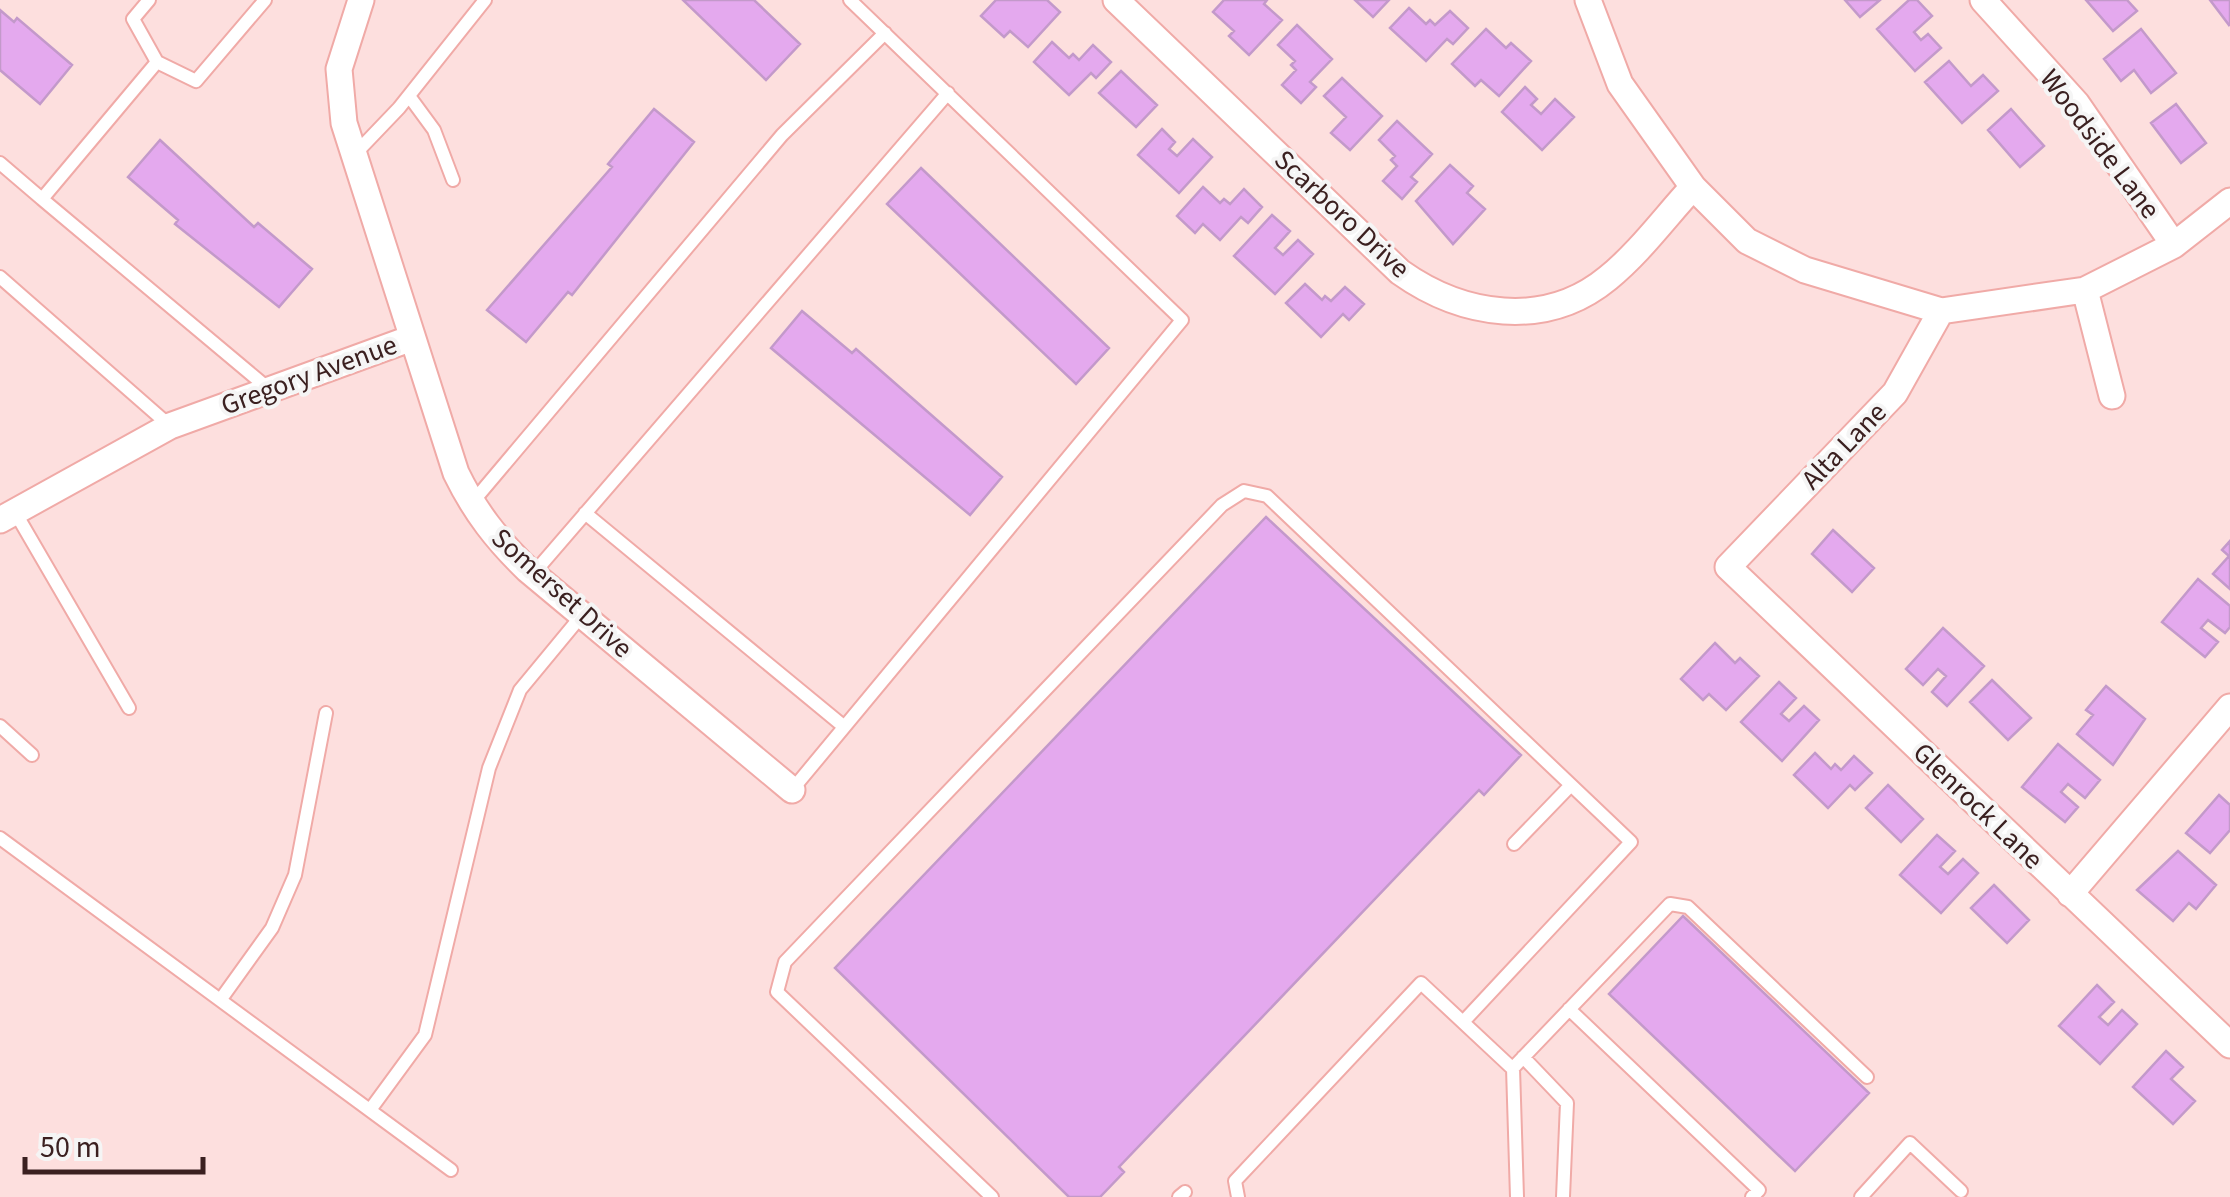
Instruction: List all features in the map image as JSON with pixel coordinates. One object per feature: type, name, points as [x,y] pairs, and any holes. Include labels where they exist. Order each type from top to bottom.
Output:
[{"type":"street","name":"Gregory Avenue","points":[[7,516],[170,426],[412,338],[344,122],[339,69],[361,0]]},
{"type":"street","name":"Scarboro Drive","points":[[1116,0],[1400,272],[1448,301],[1507,312],[1532,311],[1574,299],[1615,272],[1693,186]]},
{"type":"street","points":[[1588,0],[1620,84],[1693,186],[1747,241],[1806,270],[1941,312],[2085,290],[2174,245],[2230,202]]},
{"type":"street","name":"Woodside Lane","points":[[1983,0],[2077,104],[2174,245]]},
{"type":"street","points":[[2085,290],[2112,396]]},
{"type":"street","name":"Alta Lane","points":[[1728,567],[1895,392],[1941,312]]},
{"type":"street","name":"Somerset Drive","points":[[412,338],[456,473],[471,504],[496,539],[532,574],[792,790]]},
{"type":"street","name":"Glenrock Lane","points":[[1728,567],[2230,1044]]},
{"type":"street","points":[[2070,894],[2230,707]]},
{"type":"lane","points":[[150,0],[133,19],[157,62],[196,81],[265,0]]},
{"type":"lane","points":[[354,156],[409,96],[486,0]]},
{"type":"lane","points":[[792,790],[842,725],[1182,320],[850,0]]},
{"type":"lane","points":[[471,504],[782,134],[885,34]]},
{"type":"lane","points":[[42,199],[157,62]]},
{"type":"lane","points":[[532,574],[948,93]]},
{"type":"lane","points":[[409,96],[434,130],[453,180]]},
{"type":"lane","points":[[0,163],[270,390]]},
{"type":"lane","points":[[0,277],[170,426]]},
{"type":"lane","points":[[992,1197],[778,992],[785,962],[1222,505],[1244,492],[1267,496],[1631,842],[1462,1022]]},
{"type":"lane","points":[[585,513],[842,725]]},
{"type":"lane","points":[[7,516],[130,708]]},
{"type":"lane","points":[[370,1110],[425,1035],[488,768],[520,690],[582,615]]},
{"type":"lane","points":[[222,999],[272,928],[295,875],[326,714]]},
{"type":"lane","points":[[0,726],[32,755]]},
{"type":"lane","points":[[1514,844],[1572,785]]},
{"type":"lane","points":[[0,838],[450,1170]]},
{"type":"lane","points":[[1517,1197],[1513,1069],[1662,908],[1678,903],[1688,906],[1867,1077]]},
{"type":"lane","points":[[1238,1197],[1235,1180],[1422,983],[1513,1069]]},
{"type":"lane","points":[[1569,1009],[1759,1190],[1752,1197]]},
{"type":"lane","points":[[1523,1058],[1567,1103],[1563,1197]]},
{"type":"lane","points":[[1861,1197],[1910,1143],[1961,1195]]},
{"type":"building","points":[[683,0],[754,0],[800,44],[766,80]]},
{"type":"building","points":[[996,0],[1047,0],[1060,12],[1028,47],[1010,31],[1004,37],[981,16]]},
{"type":"building","points":[[1224,0],[1267,0],[1264,4],[1282,20],[1249,55],[1229,36],[1234,31],[1213,12]]},
{"type":"building","points":[[1355,0],[1389,0],[1373,17]]},
{"type":"building","points":[[1845,0],[1880,0],[1860,17]]},
{"type":"building","points":[[1909,0],[1917,0],[1932,16],[1914,32],[1921,40],[1928,34],[1941,48],[1915,71],[1877,29]]},
{"type":"building","points":[[2086,0],[2127,0],[2137,11],[2113,31]]},
{"type":"building","points":[[2210,0],[2230,0],[2229,25]]},
{"type":"building","points":[[1409,8],[1426,24],[1430,20],[1435,25],[1450,11],[1468,28],[1453,44],[1447,39],[1426,61],[1390,28]]},
{"type":"building","points":[[0,10],[14,22],[17,18],[72,65],[40,104],[0,70]]},
{"type":"building","points":[[1297,25],[1332,59],[1310,82],[1316,87],[1301,103],[1282,85],[1296,70],[1291,65],[1295,61],[1278,45]]},
{"type":"building","points":[[1486,29],[1506,48],[1511,43],[1531,61],[1499,96],[1481,80],[1475,86],[1452,64]]},
{"type":"building","points":[[2141,29],[2176,73],[2151,93],[2134,70],[2121,81],[2104,59]]},
{"type":"building","points":[[1052,42],[1069,58],[1073,54],[1079,60],[1093,45],[1111,62],[1096,78],[1091,73],[1069,95],[1034,62]]},
{"type":"building","points":[[1949,61],[1971,86],[1983,75],[1998,91],[1962,123],[1925,82]]},
{"type":"building","points":[[1121,71],[1157,105],[1136,127],[1099,93]]},
{"type":"building","points":[[1342,78],[1382,116],[1350,150],[1331,133],[1346,117],[1324,96]]},
{"type":"building","points":[[1525,87],[1537,99],[1531,105],[1541,114],[1555,99],[1574,117],[1542,150],[1502,112]]},
{"type":"building","points":[[2176,104],[2206,143],[2181,163],[2151,123]]},
{"type":"building","points":[[654,109],[694,142],[572,295],[568,292],[526,342],[487,310],[612,167],[608,164]]},
{"type":"building","points":[[2011,109],[2044,146],[2020,167],[1988,130]]},
{"type":"building","points":[[1397,121],[1432,154],[1411,177],[1417,182],[1402,199],[1383,181],[1397,166],[1391,160],[1395,156],[1379,140]]},
{"type":"building","points":[[1162,129],[1175,142],[1169,149],[1177,156],[1193,139],[1212,157],[1179,193],[1138,155]]},
{"type":"building","points":[[160,140],[254,227],[258,223],[312,269],[279,307],[175,224],[178,220],[128,177]]},
{"type":"building","points":[[1450,165],[1473,186],[1467,193],[1485,209],[1453,244],[1416,201]]},
{"type":"building","points":[[921,168],[1109,348],[1076,384],[887,204]]},
{"type":"building","points":[[1203,187],[1220,203],[1224,199],[1230,204],[1244,189],[1262,207],[1248,223],[1241,217],[1220,240],[1203,224],[1195,233],[1177,216]]},
{"type":"building","points":[[1272,215],[1290,231],[1275,248],[1283,255],[1298,240],[1313,254],[1275,294],[1234,256]]},
{"type":"building","points":[[1305,284],[1322,300],[1325,296],[1331,301],[1345,287],[1364,304],[1349,320],[1343,314],[1321,337],[1286,303]]},
{"type":"building","points":[[802,311],[852,353],[856,349],[1002,477],[970,515],[771,348]]},
{"type":"building","points":[[1266,517],[1521,755],[1484,795],[1479,790],[1119,1167],[1124,1172],[1100,1197],[1069,1197],[835,968]]},
{"type":"building","points":[[1833,530],[1874,568],[1852,592],[1812,554]]},
{"type":"building","points":[[2230,541],[2230,589],[2213,574],[2229,556],[2222,550]]},
{"type":"building","points":[[2198,579],[2230,606],[2230,627],[2225,633],[2208,620],[2201,628],[2218,642],[2205,657],[2162,622]]},
{"type":"building","points":[[1943,628],[1984,666],[1947,706],[1932,692],[1946,676],[1938,669],[1923,685],[1906,669]]},
{"type":"building","points":[[1715,643],[1735,663],[1740,658],[1759,676],[1726,710],[1709,694],[1703,700],[1681,679]]},
{"type":"building","points":[[1992,680],[2031,718],[2008,740],[1970,702]]},
{"type":"building","points":[[1779,682],[1796,698],[1781,714],[1789,721],[1804,706],[1819,720],[1782,761],[1741,722]]},
{"type":"building","points":[[2106,686],[2145,719],[2113,765],[2077,734],[2093,715],[2086,710]]},
{"type":"building","points":[[2058,744],[2100,780],[2085,798],[2068,784],[2061,792],[2078,807],[2065,822],[2022,787]]},
{"type":"building","points":[[1815,753],[1831,769],[1835,764],[1841,770],[1854,756],[1872,773],[1855,790],[1850,785],[1828,808],[1794,775]]},
{"type":"building","points":[[1888,785],[1923,819],[1901,842],[1866,808]]},
{"type":"building","points":[[2219,795],[2230,805],[2230,830],[2210,853],[2186,833]]},
{"type":"building","points":[[1937,835],[1955,851],[1940,867],[1948,874],[1963,859],[1978,873],[1941,913],[1900,875]]},
{"type":"building","points":[[2178,851],[2216,885],[2196,909],[2189,903],[2173,921],[2137,890]]},
{"type":"building","points":[[1994,885],[2029,920],[2007,943],[1971,908]]},
{"type":"building","points":[[1683,916],[1869,1093],[1795,1171],[1609,994]]},
{"type":"building","points":[[2097,985],[2114,1002],[2099,1017],[2108,1025],[2122,1010],[2137,1024],[2100,1064],[2059,1026]]},
{"type":"building","points":[[2166,1051],[2183,1067],[2171,1079],[2195,1101],[2173,1124],[2133,1087]]}]
